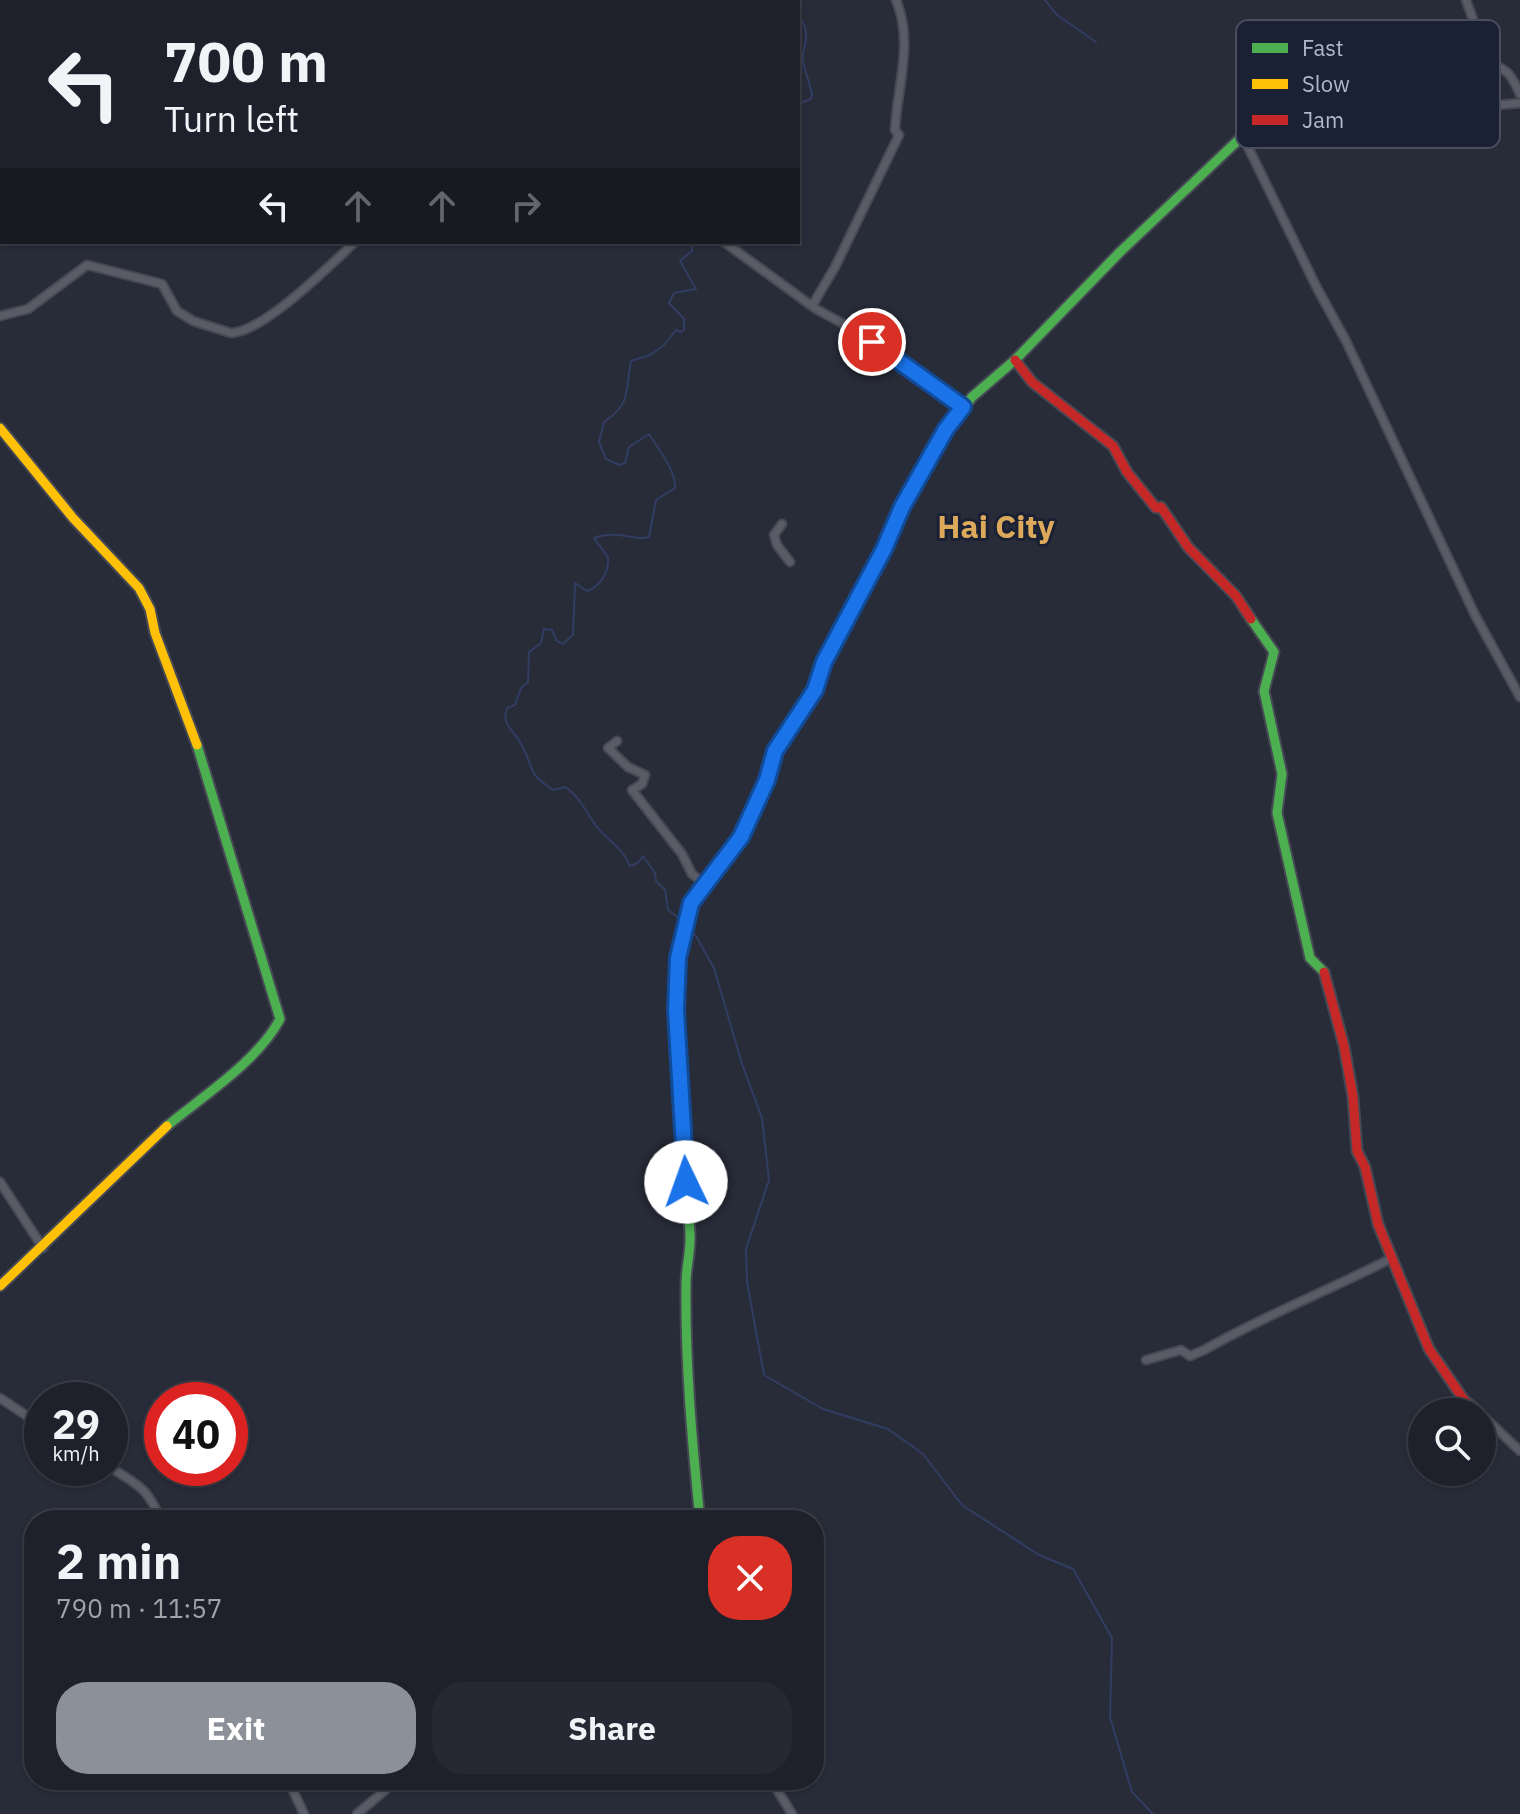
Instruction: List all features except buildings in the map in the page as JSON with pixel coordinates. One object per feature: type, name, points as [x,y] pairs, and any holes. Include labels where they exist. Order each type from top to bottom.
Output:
[{"type":"street","points":[[812,306],[835,267],[899,135],[895,130],[896,112],[904,54],[896,0]]},
{"type":"street","points":[[1466,0],[1473,20]]},
{"type":"street","points":[[1500,66],[1513,77],[1520,94]]},
{"type":"street","points":[[1500,105],[1520,103]]},
{"type":"street","points":[[699,1510],[691,1426],[686,1281],[690,1240],[676,1010],[678,958],[691,903],[741,837],[767,780],[775,751],[815,690],[824,662],[884,549],[902,507],[946,429],[963,407],[1015,360],[1120,252],[1236,143]]},
{"type":"street","points":[[1248,148],[1346,341],[1475,615],[1520,697]]},
{"type":"street","points":[[0,316],[28,309],[87,265],[162,284],[174,306],[185,316],[227,331],[239,332],[281,311],[306,285],[333,267],[353,244]]},
{"type":"street","points":[[727,244],[812,306],[866,337],[963,407]]},
{"type":"street","points":[[1015,360],[1032,382],[1118,452],[1135,482],[1156,508],[1161,507],[1188,547],[1236,596],[1274,652],[1264,691],[1282,774],[1277,813],[1310,958],[1323,970],[1344,1046],[1353,1097],[1357,1151],[1365,1167],[1378,1224],[1429,1349],[1463,1398]]},
{"type":"street","points":[[0,428],[73,518],[139,588],[150,609],[155,633],[218,809],[280,1019],[271,1036],[255,1052],[161,1131],[43,1248],[0,1286]]},
{"type":"street","points":[[782,524],[774,535],[777,545],[790,562]]},
{"type":"street","points":[[617,741],[608,748],[628,767],[645,775],[642,784],[632,790],[636,798],[664,828],[692,874],[705,884]]},
{"type":"street","points":[[0,1182],[43,1248]]},
{"type":"street","points":[[1146,1360],[1181,1350],[1190,1356],[1392,1258]]},
{"type":"street","points":[[0,1398],[24,1414]]},
{"type":"street","points":[[1496,1429],[1520,1451]]},
{"type":"street","points":[[128,1478],[144,1488],[157,1510]]},
{"type":"street","points":[[293,1790],[304,1814]]},
{"type":"street","points":[[357,1814],[385,1790]]},
{"type":"street","points":[[777,1790],[792,1814]]},
{"type":"waterway","points":[[1045,0],[1057,15],[1096,42]]},
{"type":"waterway","points":[[800,21],[805,29],[803,61],[812,94],[811,99],[800,103]]},
{"type":"waterway","points":[[683,921],[668,910],[665,890],[656,881],[655,873],[643,856],[638,863],[630,866],[570,791],[565,787],[553,790],[538,778],[507,723],[506,714],[507,708],[515,705],[521,688],[528,682],[529,652],[541,643],[544,629],[552,630],[557,641],[563,644],[573,635],[575,583],[587,591],[603,578],[608,557],[594,538],[611,535],[649,537],[656,500],[675,488],[670,467],[649,434],[629,447],[625,463],[619,465],[606,459],[599,442],[604,422],[623,402],[631,361],[650,355],[664,345],[676,330],[684,330],[684,319],[669,303],[674,293],[696,289],[680,261],[692,251],[691,244]]},
{"type":"waterway","points":[[688,929],[696,936],[714,968],[742,1064],[762,1118],[769,1180],[746,1249],[747,1282],[764,1375],[823,1409],[888,1429],[923,1454],[962,1505],[1039,1555],[1073,1569],[1112,1638],[1110,1717],[1132,1792],[1153,1814]]},
{"type":"traffic: fast","points":[[939,441],[972,397],[1015,360],[1120,252],[1236,142]]},
{"type":"traffic: fast","points":[[1251,619],[1274,652],[1264,691],[1282,774],[1277,813],[1310,958],[1324,972]]},
{"type":"traffic: fast","points":[[167,1126],[244,1063],[280,1019],[197,745]]},
{"type":"traffic: fast","points":[[687,919],[680,957],[676,1035],[690,1234],[686,1283],[688,1372],[699,1510]]},
{"type":"traffic: slow","points":[[0,428],[73,518],[139,588],[150,609],[155,633],[197,745]]},
{"type":"traffic: slow","points":[[0,1286],[167,1126]]},
{"type":"traffic: jam","points":[[1015,360],[1032,382],[1113,446],[1127,472],[1156,508],[1161,507],[1188,547],[1236,596],[1251,619]]},
{"type":"traffic: jam","points":[[687,919],[691,903],[741,837],[767,780],[775,751],[815,690],[824,662],[939,441]]},
{"type":"traffic: jam","points":[[1324,972],[1344,1046],[1353,1097],[1357,1151],[1365,1167],[1378,1224],[1429,1349],[1463,1398]]},
{"type":"district","name":"Hai City","points":[[996,527]]},
{"type":"route","points":[[686,1182],[676,984],[678,958],[691,903],[741,837],[749,813],[767,780],[775,751],[815,690],[824,662],[863,583],[884,549],[902,507],[946,429],[963,407],[872,342]]}]
